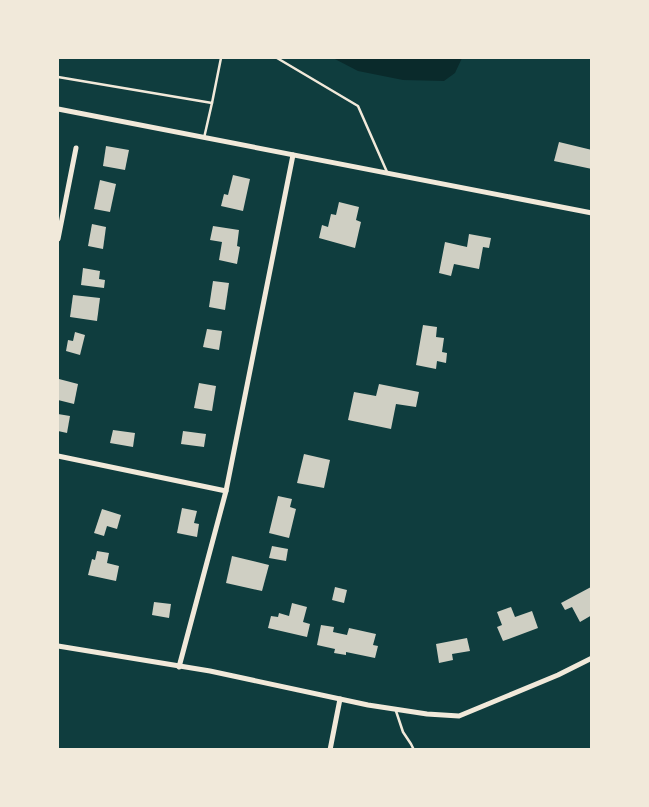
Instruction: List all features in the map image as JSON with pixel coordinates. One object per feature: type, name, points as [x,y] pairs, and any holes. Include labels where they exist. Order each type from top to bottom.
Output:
[{"type":"street","points":[[58,109],[592,213]]},
{"type":"street","points":[[58,239],[76,148]]},
{"type":"street","points":[[179,667],[226,491],[293,155]]},
{"type":"street","points":[[58,456],[226,491]]},
{"type":"street","points":[[58,646],[210,671],[368,706],[427,714],[459,716],[558,675],[592,658]]},
{"type":"street","points":[[330,750],[340,699]]},
{"type":"lane","points":[[204,138],[221,58]]},
{"type":"lane","points":[[277,58],[358,106],[388,174]]},
{"type":"lane","points":[[58,77],[212,103]]},
{"type":"lane","points":[[396,709],[403,732],[414,750]]},
{"type":"water","points":[[333,58],[462,58],[455,73],[444,81],[403,80],[358,71]]},
{"type":"building","points":[[559,142],[592,150],[592,169],[554,161]]},
{"type":"building","points":[[106,146],[129,150],[125,170],[103,166]]},
{"type":"building","points":[[233,175],[250,179],[243,211],[221,206],[224,194],[228,195]]},
{"type":"building","points":[[100,180],[116,184],[110,212],[94,209]]},
{"type":"building","points":[[339,202],[359,207],[356,220],[361,222],[355,248],[319,238],[322,225],[328,227],[331,214],[336,215]]},
{"type":"building","points":[[92,224],[106,227],[103,249],[88,246]]},
{"type":"building","points":[[213,226],[239,230],[237,246],[240,247],[237,264],[219,260],[222,242],[210,240]]},
{"type":"building","points":[[469,234],[491,238],[489,248],[483,247],[479,269],[454,264],[451,276],[439,273],[445,242],[467,247]]},
{"type":"building","points":[[83,268],[100,271],[99,279],[105,280],[104,288],[81,285]]},
{"type":"building","points":[[213,281],[229,283],[225,310],[209,307]]},
{"type":"building","points":[[73,295],[100,298],[97,321],[70,317]]},
{"type":"building","points":[[423,325],[437,327],[436,337],[444,338],[442,352],[447,353],[446,363],[437,361],[436,369],[416,365]]},
{"type":"building","points":[[207,329],[222,331],[219,350],[203,347]]},
{"type":"building","points":[[75,332],[85,335],[80,355],[66,351],[68,340],[73,341]]},
{"type":"building","points":[[59,379],[78,384],[74,404],[58,400]]},
{"type":"building","points":[[199,383],[216,386],[212,411],[194,408]]},
{"type":"building","points":[[379,384],[419,392],[416,407],[396,404],[391,429],[348,420],[354,392],[376,396]]},
{"type":"building","points":[[58,414],[70,416],[67,433],[58,431]]},
{"type":"building","points":[[113,430],[135,433],[133,447],[110,443]]},
{"type":"building","points":[[183,431],[206,434],[204,447],[181,444]]},
{"type":"building","points":[[304,454],[330,460],[324,488],[297,483]]},
{"type":"building","points":[[278,496],[292,499],[290,507],[296,509],[289,538],[269,533]]},
{"type":"building","points":[[182,508],[197,511],[194,523],[199,524],[197,537],[177,533]]},
{"type":"building","points":[[102,509],[121,515],[117,529],[107,526],[104,536],[94,533]]},
{"type":"building","points":[[272,546],[288,549],[286,561],[269,558]]},
{"type":"building","points":[[97,551],[109,553],[107,563],[119,566],[116,581],[88,575],[92,559],[95,560]]},
{"type":"building","points":[[232,556],[269,565],[262,591],[226,583]]},
{"type":"building","points":[[335,587],[347,590],[344,603],[332,600]]},
{"type":"building","points":[[591,587],[592,615],[580,622],[572,607],[565,610],[561,603]]},
{"type":"building","points":[[154,602],[171,604],[169,618],[152,615]]},
{"type":"building","points":[[292,603],[307,607],[303,622],[310,624],[307,637],[268,628],[271,616],[278,617],[279,613],[289,616]]},
{"type":"building","points":[[511,607],[515,617],[532,611],[538,628],[503,641],[497,627],[502,625],[497,612]]},
{"type":"building","points":[[321,625],[334,627],[333,632],[347,635],[349,628],[376,634],[373,645],[378,646],[375,658],[346,652],[346,655],[334,653],[335,649],[317,645]]},
{"type":"building","points":[[467,638],[470,651],[452,654],[453,660],[439,663],[436,644]]}]
